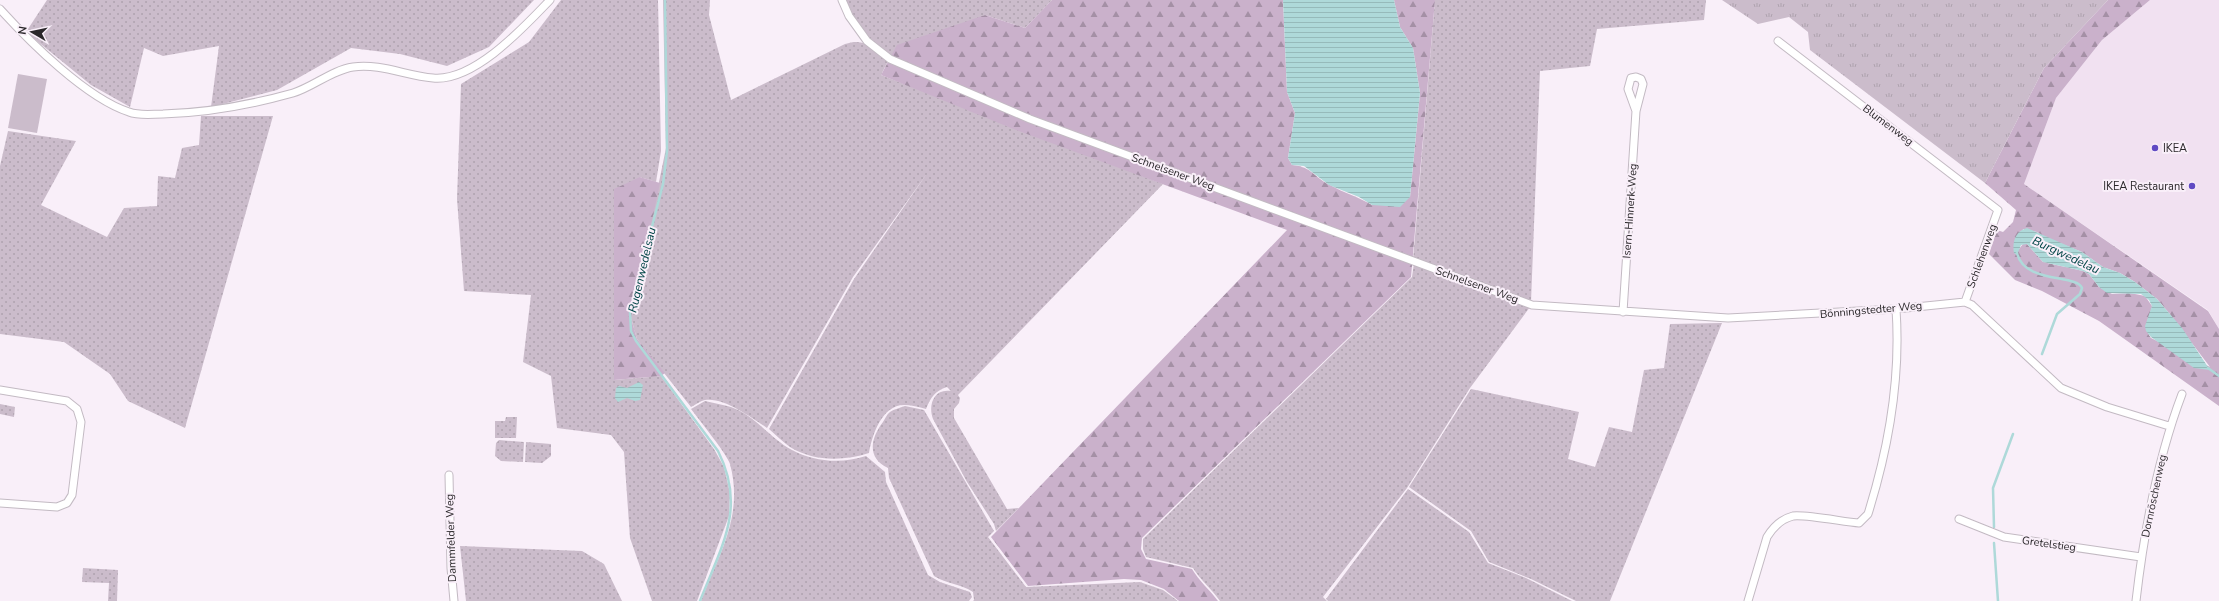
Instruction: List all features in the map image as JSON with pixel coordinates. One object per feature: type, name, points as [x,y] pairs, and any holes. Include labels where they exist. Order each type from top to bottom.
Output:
[{"type":"street","points":[[0,9],[21,32],[67,73],[101,98],[128,112],[145,114],[190,113],[242,106],[295,92],[352,67],[368,66],[434,78],[451,78],[471,69],[516,35],[550,0]]},
{"type":"street","name":"Schnelsener Weg","points":[[842,0],[848,16],[868,41],[890,59],[1030,119],[1532,305]]},
{"type":"street","name":"Blumenweg","points":[[1778,41],[1998,210]]},
{"type":"street","name":"Isern-Hinnerk-Weg","points":[[1623,312],[1636,111]]},
{"type":"street","name":"Schlehenweg","points":[[1965,302],[1998,210]]},
{"type":"street","points":[[1965,302],[1972,305],[2061,388],[2106,407],[2170,426]]},
{"type":"street","name":"Bönningstedter Weg","points":[[1532,305],[1728,318],[1896,309],[1965,302]]},
{"type":"street","points":[[1748,601],[1766,537],[1781,521],[1794,516],[1859,523],[1868,514],[1888,443],[1894,404],[1898,365],[1896,309]]},
{"type":"street","points":[[0,390],[67,401],[77,409],[81,422],[72,495],[67,503],[57,507],[0,503]]},
{"type":"street","name":"Dornröschenweg","points":[[2136,601],[2141,557],[2170,426],[2182,394]]},
{"type":"street","name":"Dammfelder Weg","points":[[449,474],[451,568],[454,601]]},
{"type":"street","name":"Gretelstieg","points":[[1959,519],[2004,537],[2141,557]]},
{"type":"shaded area","name":"IKEA","points":[[2150,0],[2219,0],[2219,329],[2208,310],[2024,184],[2056,98],[2102,40]]},
{"type":"green space","points":[[47,0],[534,0],[489,47],[447,66],[400,54],[351,48],[277,90],[211,107],[219,46],[163,56],[144,48],[130,107],[91,85],[26,32]]},
{"type":"green space","points":[[561,0],[658,0],[661,151],[656,182],[640,177],[614,380],[661,376],[714,449],[724,467],[730,493],[729,516],[697,601],[652,601],[630,538],[624,452],[611,435],[557,428],[551,376],[523,362],[531,295],[464,291],[457,199],[461,84],[529,42]]},
{"type":"green space","points":[[663,0],[710,0],[709,15],[731,100],[845,44],[852,42],[864,43],[869,45],[888,61],[881,75],[1163,184],[958,395],[960,398],[959,403],[954,409],[954,418],[1007,509],[1019,508],[996,531],[994,524],[967,482],[933,419],[931,409],[933,399],[940,392],[951,391],[947,387],[939,390],[934,395],[926,409],[904,405],[896,406],[890,410],[879,422],[869,453],[859,456],[829,459],[819,458],[799,452],[782,441],[769,429],[854,279],[928,172],[853,277],[767,428],[738,409],[721,402],[705,400],[691,407],[637,339],[631,318],[666,148]]},
{"type":"green space","points":[[844,0],[1052,0],[1025,28],[985,15],[891,56],[876,44],[858,25]]},
{"type":"green space","points":[[1052,0],[1283,0],[1287,92],[1295,113],[1288,158],[1292,165],[1309,170],[1324,182],[1372,205],[1410,197],[1420,93],[1413,48],[1400,27],[1394,0],[1435,0],[1411,277],[1142,538],[1141,549],[1146,559],[1192,569],[1218,601],[1179,601],[1164,589],[1141,580],[1124,579],[1028,586],[991,537],[1287,230],[1016,130],[881,75],[897,45],[985,15],[1025,28]]},
{"type":"green space","points":[[1435,0],[1706,0],[1704,20],[1597,29],[1590,66],[1540,71],[1531,302],[1413,260]]},
{"type":"green space","points":[[1722,0],[2108,0],[2044,68],[1985,183],[1810,50],[1808,32],[1789,17],[1758,24]]},
{"type":"green space","points":[[2108,0],[2150,0],[2102,40],[2056,98],[2024,184],[2208,311],[2219,329],[2219,406],[2099,321],[2042,291],[2015,280],[1989,254],[1997,230],[2003,232],[2013,222],[2016,210],[1985,183],[2044,68]],"holes":[[[2023,229],[2037,232],[2044,237],[2082,252],[2103,267],[2120,273],[2135,282],[2157,299],[2210,367],[2151,338],[2146,326],[2152,306],[2145,296],[2130,293],[2112,294],[2099,287],[2089,274],[2083,271],[2043,262],[2027,244],[2023,244],[2019,249]]]},
{"type":"green space","points":[[18,74],[47,79],[37,133],[8,128]]},
{"type":"green space","points":[[201,116],[273,116],[185,428],[128,401],[110,374],[64,342],[0,334],[0,166],[8,131],[76,141],[41,205],[107,237],[124,208],[157,206],[158,176],[175,178],[182,148],[199,145]]},
{"type":"green space","points":[[640,177],[660,183],[631,318],[637,339],[665,373],[661,376],[614,380],[614,189]]},
{"type":"green space","points":[[1414,263],[1530,307],[1470,388],[1407,488],[1323,597],[1327,601],[1220,601],[1193,568],[1146,557],[1143,549],[1143,539],[1412,277]]},
{"type":"green space","points":[[1722,323],[1610,601],[1576,601],[1531,579],[1489,562],[1471,531],[1409,487],[1471,389],[1579,412],[1568,459],[1595,467],[1609,427],[1632,432],[1644,370],[1664,368],[1670,324]]},
{"type":"green space","points":[[705,401],[727,406],[740,411],[785,446],[809,457],[838,461],[857,459],[866,456],[885,472],[886,482],[928,575],[940,582],[970,592],[972,597],[969,601],[701,601],[728,534],[734,501],[734,483],[728,459],[691,409]]},
{"type":"green space","points":[[0,404],[15,407],[14,417],[0,414]]},
{"type":"green space","points":[[905,406],[924,410],[994,531],[988,537],[1026,587],[1140,582],[1163,590],[1178,601],[973,601],[973,592],[964,587],[944,581],[934,576],[889,478],[888,468],[881,464],[874,454],[873,441],[875,435],[888,414],[893,410]]},
{"type":"green space","points":[[506,417],[517,417],[516,438],[495,438],[495,421],[505,421]]},
{"type":"green space","points":[[499,440],[524,442],[523,462],[501,461],[495,456],[496,443]]},
{"type":"green space","points":[[526,442],[551,444],[551,456],[542,463],[525,462]]},
{"type":"green space","points":[[1408,489],[1469,532],[1488,563],[1526,578],[1572,601],[1328,601],[1326,599]]},
{"type":"green space","points":[[460,546],[582,551],[604,564],[622,601],[466,601]]},
{"type":"green space","points":[[83,568],[118,570],[117,601],[108,601],[109,583],[82,582]]},
{"type":"water","points":[[1283,0],[1394,0],[1400,27],[1413,48],[1420,93],[1410,197],[1400,207],[1372,205],[1359,197],[1329,185],[1304,166],[1292,165],[1288,158],[1295,113],[1287,92]]},
{"type":"water","points":[[2027,228],[2082,252],[2103,267],[2120,273],[2135,282],[2157,299],[2182,328],[2210,370],[2194,368],[2151,337],[2146,331],[2145,326],[2152,306],[2149,300],[2141,294],[2107,293],[2099,287],[2089,274],[2083,271],[2043,262],[2027,244],[2021,245],[2017,255],[2014,253],[2015,238],[2020,232]]},
{"type":"water","points":[[639,382],[643,385],[640,400],[635,401],[627,398],[618,402],[615,398],[616,388],[619,386],[627,388]]},
{"type":"waterway","name":"Rugenwedelsau","points":[[665,0],[667,151],[663,184],[630,312],[631,331],[636,341],[718,451],[726,472],[730,491],[731,509],[728,527],[723,545],[700,601]]},
{"type":"waterway","name":"Burgwedelau","points":[[2017,253],[2022,263],[2029,270],[2050,277],[2071,281],[2078,284],[2082,288],[2080,294],[2057,314],[2042,354]]},
{"type":"waterway","name":"Burgwedelau","points":[[2208,368],[2219,376]]},
{"type":"waterway","name":"Burgwedelau","points":[[1994,527],[1993,488],[2013,434]]},
{"type":"waterway","name":"Burgwedelau","points":[[1994,543],[1998,601]]},
{"type":"place","name":"IKEA","points":[[2155,148]]},
{"type":"place","name":"IKEA Restaurant","points":[[2192,186]]}]
